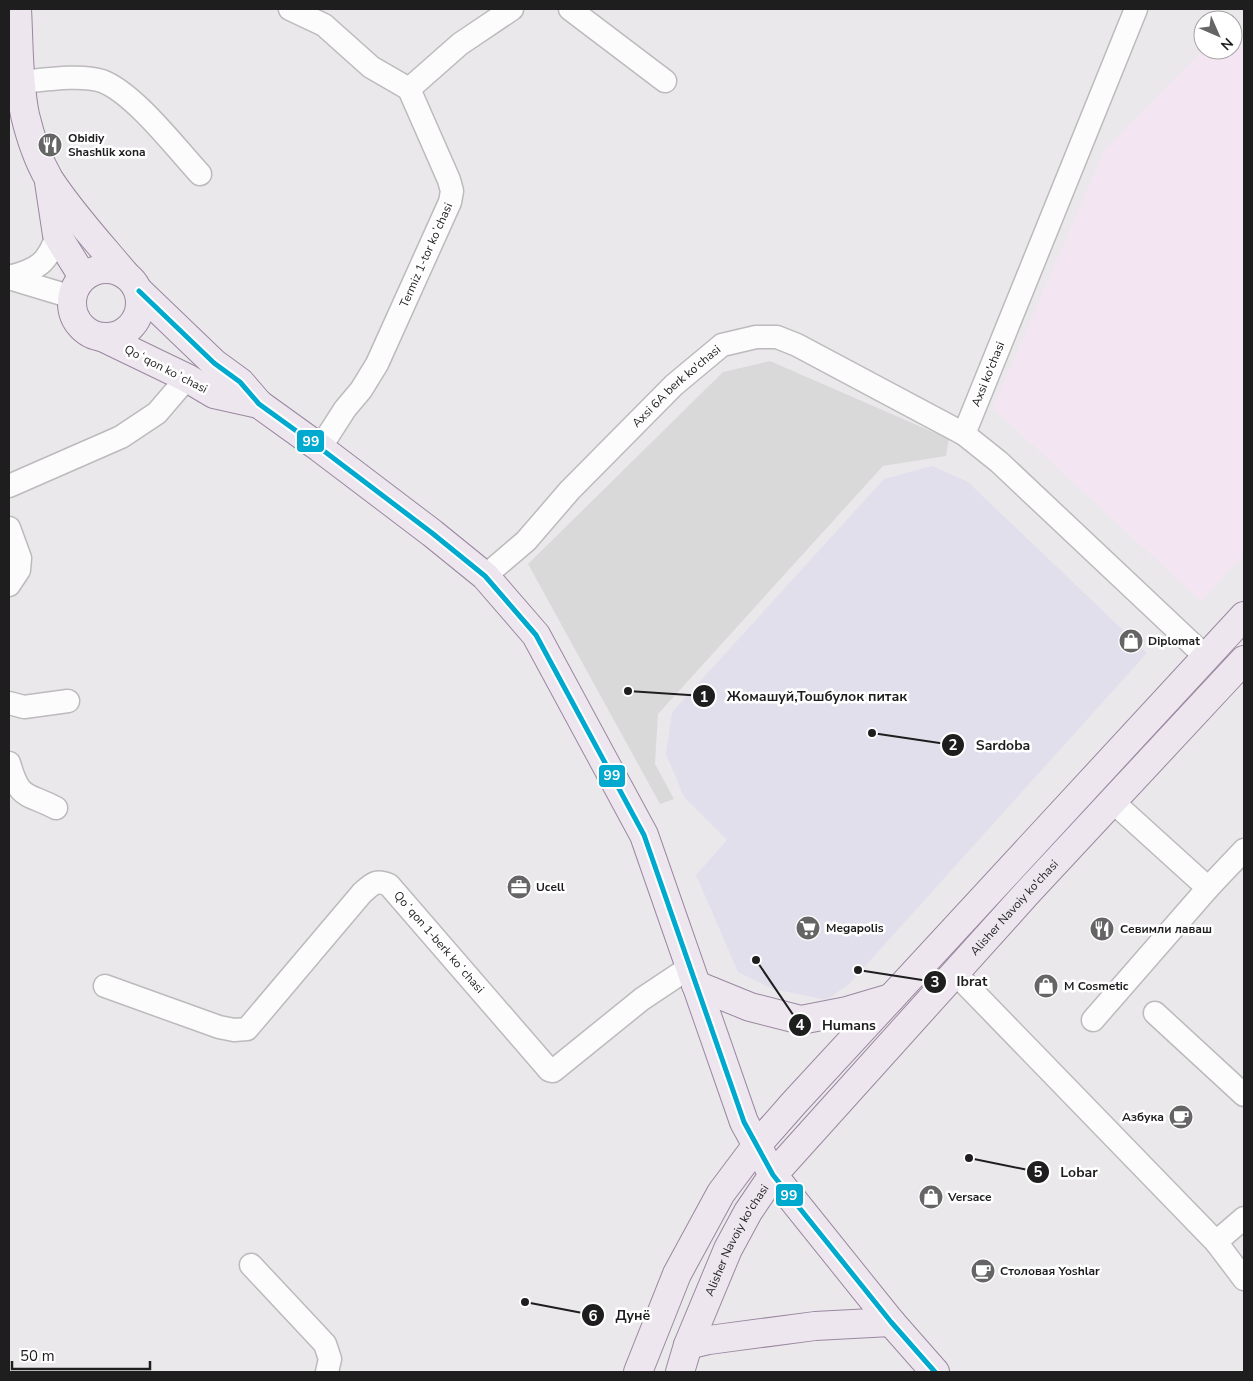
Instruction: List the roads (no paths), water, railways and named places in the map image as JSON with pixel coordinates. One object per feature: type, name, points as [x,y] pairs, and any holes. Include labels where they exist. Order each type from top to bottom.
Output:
[{"type":"main road","name":"Qoʻqon koʻchasi","points":[[17,9],[21,82],[25,114],[37,153],[49,178],[80,221],[132,282],[214,363],[240,382],[259,404],[432,533],[485,576],[536,635],[644,836],[744,1122],[773,1175],[891,1322],[935,1372]]},
{"type":"main road","name":"Qoʻqon koʻchasi","points":[[49,178],[57,235],[78,287]]},
{"type":"main road","points":[[104,268],[115,270],[132,282],[141,302],[140,313],[135,323],[126,332],[116,337],[104,338],[93,335],[83,329],[76,320],[72,309],[78,287],[93,271],[104,268]]},
{"type":"main road","name":"Qoʻqon koʻchasi","points":[[104,338],[186,378],[214,394],[259,404]]},
{"type":"main road","points":[[638,1372],[677,1274],[721,1193],[757,1145],[1244,616]]},
{"type":"main road","name":"Alisher Navoiy ko'chasi","points":[[680,1372],[688,1345],[728,1248],[748,1212],[773,1175],[1027,893],[1244,660]]},
{"type":"main road","points":[[693,976],[750,1007],[801,1020],[847,1011],[891,998]]},
{"type":"main road","points":[[688,1345],[709,1340],[815,1326],[891,1322]]},
{"type":"street","points":[[290,9],[324,25],[371,67],[409,89],[460,44],[512,9]]},
{"type":"street","points":[[570,9],[665,82]]},
{"type":"street","name":"Axsi ko'chasi","points":[[964,434],[1136,9]]},
{"type":"street","points":[[21,82],[85,78],[102,81],[119,90],[142,110],[200,174]]},
{"type":"street","name":"Termiz 1-tor koʼchasi","points":[[320,448],[345,409],[361,390],[378,364],[450,202],[452,190],[449,180],[409,89]]},
{"type":"street","points":[[9,277],[27,272],[44,260],[52,250],[57,235]]},
{"type":"street","points":[[9,277],[78,287]]},
{"type":"street","name":"Axsi 6А berk ko'chasi","points":[[485,576],[526,541],[570,490],[674,385],[722,345],[756,337],[777,337],[797,345],[964,434]]},
{"type":"street","points":[[9,486],[121,437],[157,413],[186,378]]},
{"type":"street","points":[[964,434],[999,462],[1206,657]]},
{"type":"street","points":[[9,528],[20,558],[19,570],[9,585]]},
{"type":"street","points":[[9,703],[24,707],[68,701]]},
{"type":"street","points":[[9,763],[18,787],[23,793],[56,808]]},
{"type":"street","points":[[1112,801],[1208,888]]},
{"type":"street","points":[[1093,1020],[1208,888],[1244,850]]},
{"type":"street","name":"Qoʻqon 1-berk koʻchasi","points":[[105,986],[219,1027],[234,1030],[247,1029],[362,893],[373,883],[381,881],[389,885],[549,1070],[553,1071],[642,999],[693,976]]},
{"type":"street","points":[[955,973],[1216,1242],[1244,1280]]},
{"type":"street","points":[[1155,1013],[1244,1095]]},
{"type":"street","points":[[1216,1242],[1244,1218]]},
{"type":"street","points":[[251,1265],[325,1344],[330,1359],[326,1372]]},
{"type":"place","name":"Obidiy Shashlik xona","points":[[50,145]]},
{"type":"place","name":"Diplomat","points":[[1131,641]]},
{"type":"place","name":"Жомашуй,Тошбулок питак","points":[[628,691]]},
{"type":"place","name":"Sardoba","points":[[872,733]]},
{"type":"place","name":"Ucell","points":[[519,887]]},
{"type":"place","name":"Megapolis","points":[[808,928]]},
{"type":"place","name":"Севимли лаваш","points":[[1102,929]]},
{"type":"place","name":"Humans","points":[[756,960]]},
{"type":"place","name":"Ibrat","points":[[858,970]]},
{"type":"place","name":"M Cosmetic","points":[[1046,986]]},
{"type":"place","name":"Азбука","points":[[1181,1117]]},
{"type":"place","name":"Lobar","points":[[969,1158]]},
{"type":"place","name":"Versace","points":[[931,1197]]},
{"type":"place","name":"Столовая Yoshlar","points":[[983,1271]]},
{"type":"place","name":"Дунё","points":[[525,1302]]}]
